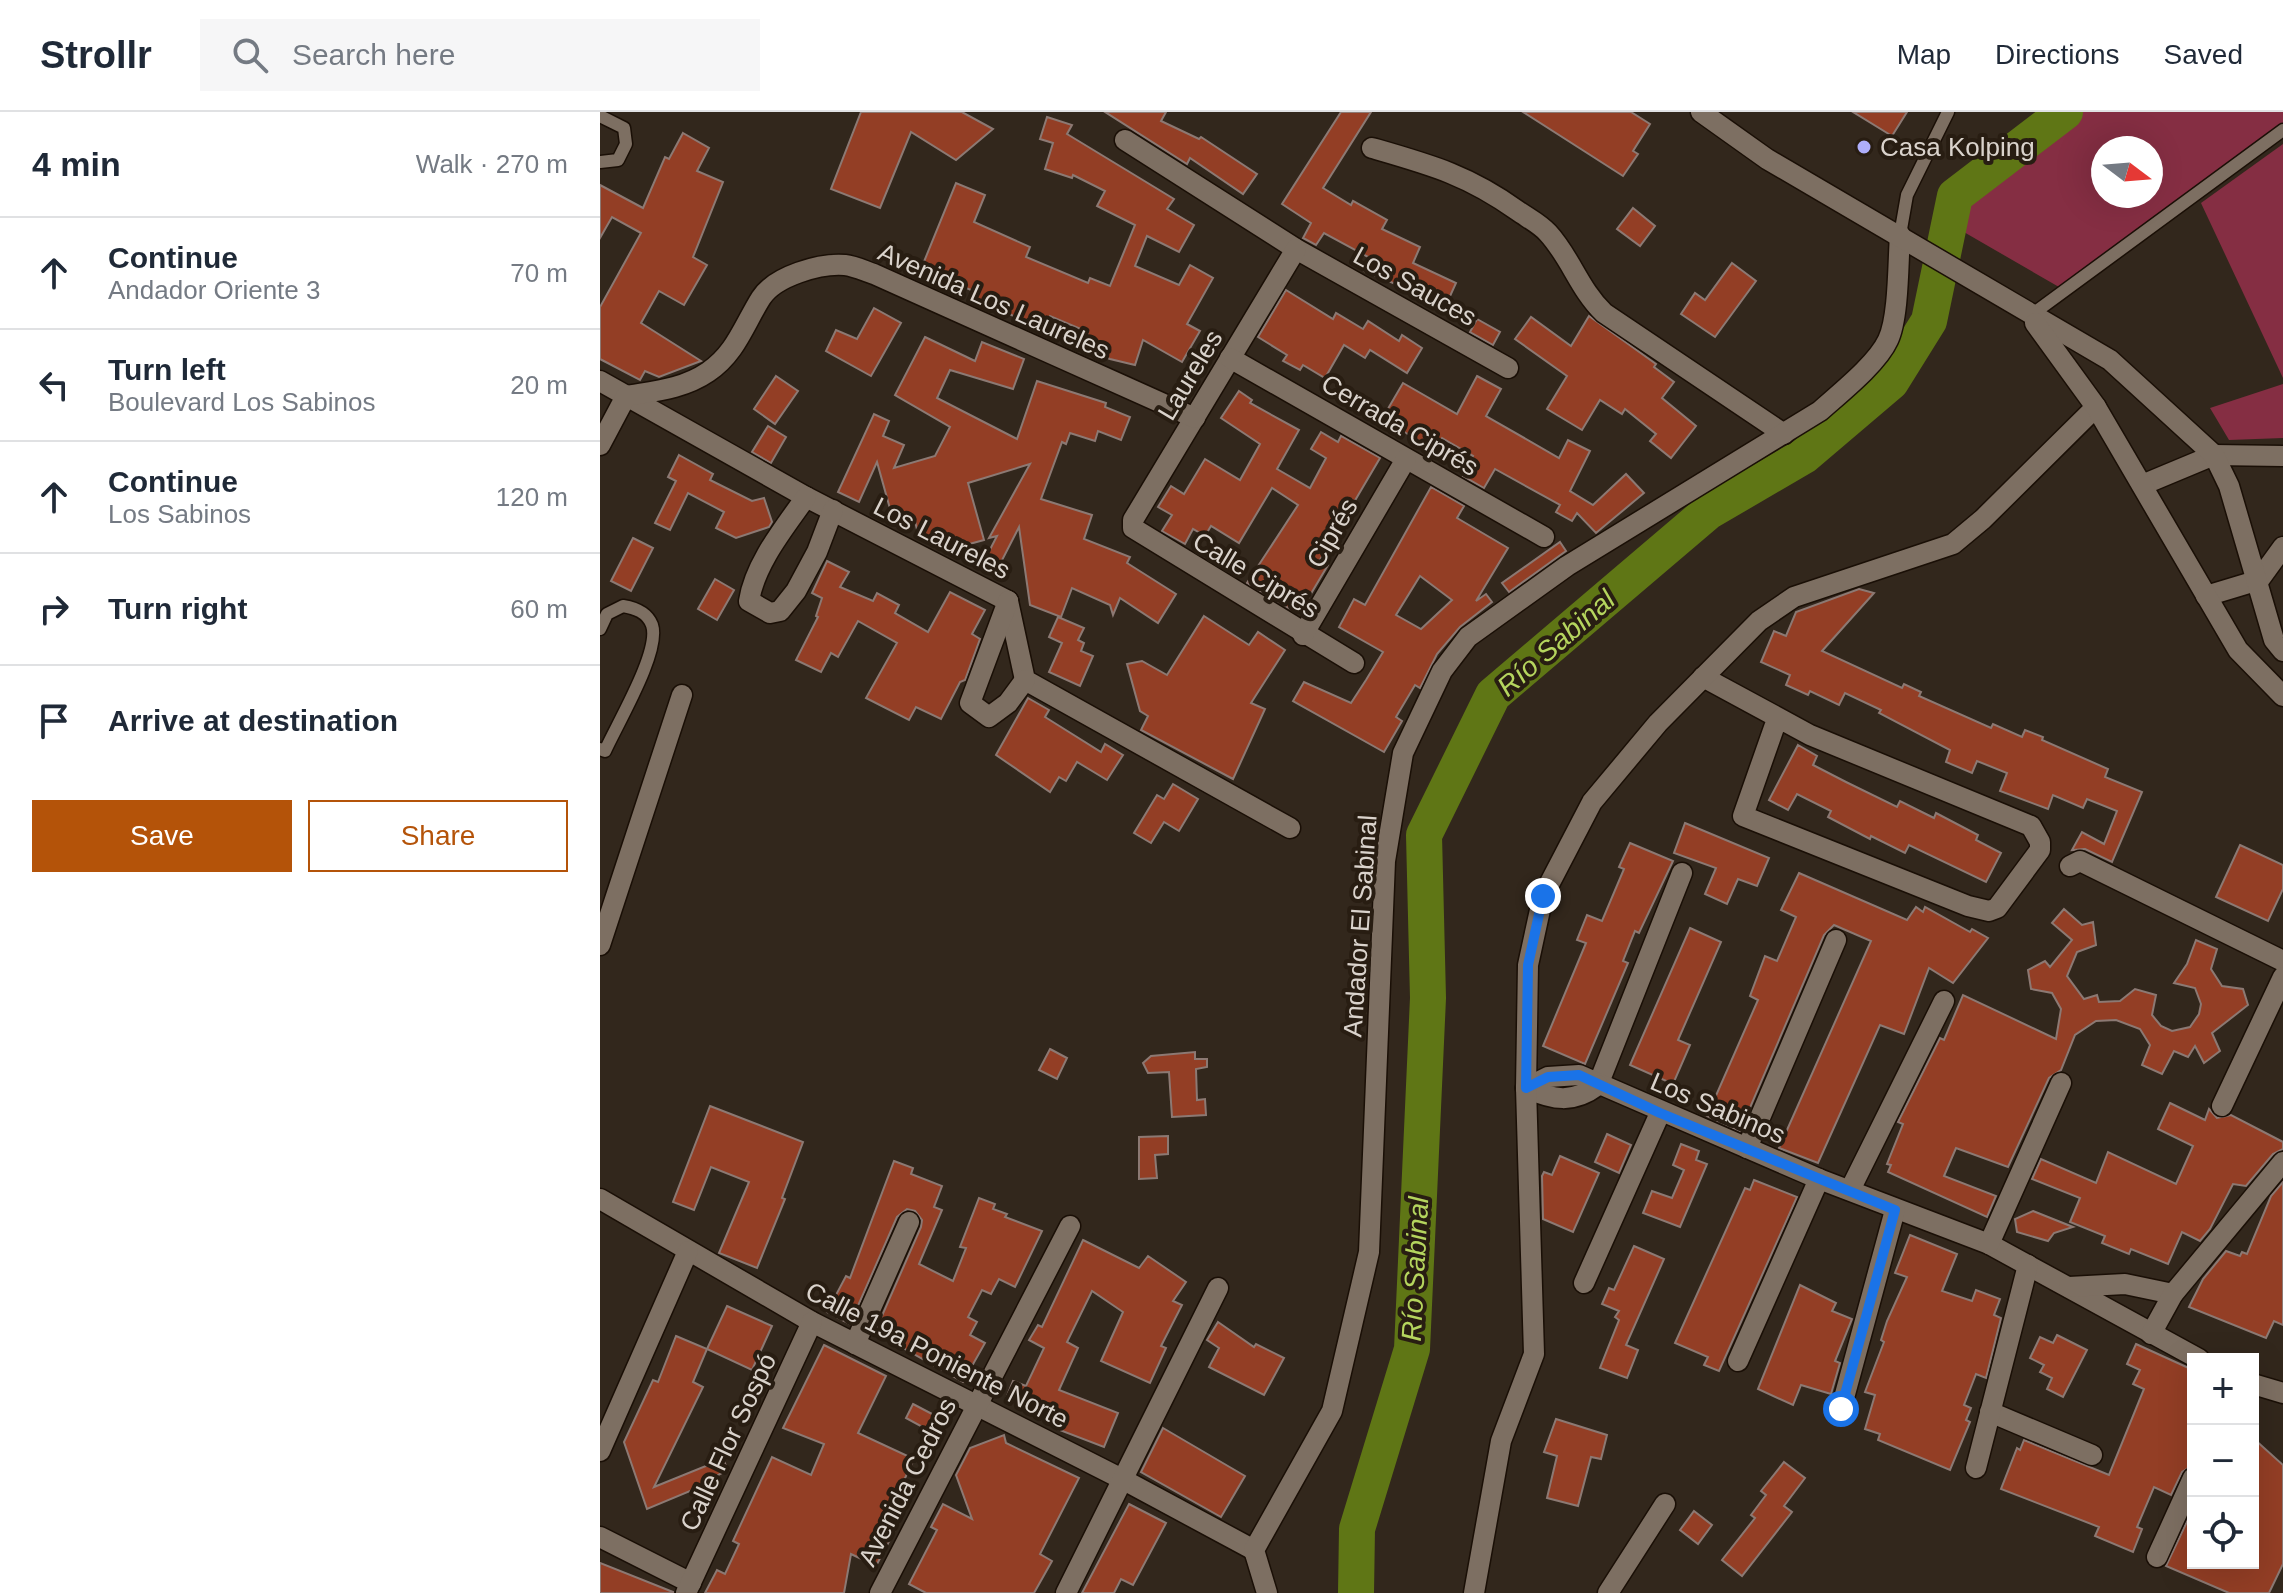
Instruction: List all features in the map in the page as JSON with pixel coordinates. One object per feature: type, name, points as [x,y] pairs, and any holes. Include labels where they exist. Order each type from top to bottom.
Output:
[{"type":"street","points":[[1701,112],[1767,159],[1919,246],[2026,314],[2110,360],[2214,455],[2229,486],[2259,580],[2274,640],[2283,651]]},
{"type":"street","name":"Los Sauces","points":[[1125,140],[1296,249],[1508,368]]},
{"type":"street","points":[[1372,148],[1457,173],[1482,185],[1546,230],[1560,248],[1586,296],[1604,313],[1784,434]]},
{"type":"street","name":"Andador El Sabinal","points":[[1254,1550],[1332,1411],[1369,1252],[1385,861],[1403,753],[1435,684],[1468,637],[1498,613],[1567,566],[1820,411],[1847,387],[1888,340],[1897,290],[1900,235]]},
{"type":"street","name":"Laureles","points":[[1133,528],[1133,520],[1296,249]]},
{"type":"street","name":"Avenida Los Laureles","points":[[626,396],[679,387],[709,372],[732,350],[762,296],[786,279],[813,269],[845,265],[874,274],[1195,418]]},
{"type":"street","points":[[2026,314],[2096,407],[2238,650],[2283,696]]},
{"type":"street","name":"Cerrada Ciprés","points":[[1230,358],[1544,537]]},
{"type":"street","name":"Los Laureles","points":[[600,381],[806,497],[1008,601],[1025,680]]},
{"type":"street","points":[[600,445],[626,396]]},
{"type":"street","points":[[1479,1591],[1501,1441],[1534,1354],[1526,1088],[1528,965],[1543,896],[1592,802],[1658,723],[1759,621],[1794,597],[1953,544],[1983,519],[2096,407]]},
{"type":"street","points":[[2142,485],[2214,455],[2283,456]]},
{"type":"street","name":"Ciprés","points":[[1303,635],[1406,459]]},
{"type":"street","points":[[806,497],[772,549],[750,596],[749,601],[770,613],[780,611],[796,591],[833,510]]},
{"type":"street","name":"Calle Ciprés","points":[[1133,528],[1303,635],[1354,663]]},
{"type":"street","points":[[2206,596],[2259,580],[2283,547]]},
{"type":"street","points":[[1008,601],[970,703],[989,717],[1008,703],[1025,680],[1290,828]]},
{"type":"street","points":[[1703,677],[1777,719],[2031,826],[2040,842],[2040,850],[1997,908],[1989,911],[1968,906],[1743,816],[1777,719]]},
{"type":"street","points":[[600,945],[682,695]]},
{"type":"street","points":[[2070,866],[2080,861],[2283,961]]},
{"type":"street","points":[[1598,1085],[1682,873]]},
{"type":"street","points":[[1747,1148],[1836,940]]},
{"type":"street","points":[[2222,1106],[2283,977]]},
{"type":"street","points":[[1850,1190],[1944,1001]]},
{"type":"street","name":"Los Sabinos","points":[[1526,1088],[1548,1077],[1579,1075],[1660,1113],[1819,1179],[1989,1244],[2187,1353]]},
{"type":"street","points":[[1989,1244],[2061,1083]]},
{"type":"street","points":[[1584,1283],[1660,1113]]},
{"type":"street","points":[[2151,1334],[2173,1294],[2283,1162]]},
{"type":"street","points":[[1738,1361],[1819,1179]]},
{"type":"street","name":"Calle 19a Poniente Norte","points":[[600,1199],[812,1322],[1122,1479],[1254,1550]]},
{"type":"street","points":[[1841,1409],[1895,1210]]},
{"type":"street","points":[[855,1344],[909,1222]]},
{"type":"street","name":"Avenida Cedros","points":[[880,1593],[1070,1226]]},
{"type":"street","points":[[600,1451],[688,1251]]},
{"type":"street","points":[[1976,1468],[2028,1265]]},
{"type":"street","points":[[2069,1287],[2115,1283],[2173,1294]]},
{"type":"street","points":[[1066,1593],[1218,1288]]},
{"type":"street","name":"Calle Flor Sospó","points":[[688,1588],[812,1322]]},
{"type":"street","points":[[2259,1386],[2283,1393]]},
{"type":"street","points":[[1990,1412],[2092,1455]]},
{"type":"street","points":[[2157,1557],[2187,1491]]},
{"type":"street","points":[[1608,1593],[1665,1504]]},
{"type":"street","points":[[600,1537],[688,1588]]},
{"type":"street","points":[[1254,1550],[1267,1593]]},
{"type":"lane","points":[[1900,235],[1907,195],[1948,112]]},
{"type":"lane","points":[[600,116],[624,128],[626,144],[618,160],[600,162]]},
{"type":"lane","points":[[2026,314],[2283,130]]},
{"type":"lane","points":[[600,629],[607,614],[623,606],[640,609],[652,624],[654,646],[605,751],[600,749]]},
{"type":"shaded area","points":[[2065,112],[2283,112],[2283,123],[2059,287],[1950,224],[1955,196]]},
{"type":"shaded area","points":[[2283,144],[2283,378],[2201,203]]},
{"type":"shaded area","points":[[2283,384],[2283,438],[2229,440],[2210,408]]},
{"type":"building","points":[[861,112],[962,112],[993,129],[956,160],[911,132],[880,208],[831,189]]},
{"type":"building","points":[[1105,112],[1166,112],[1161,121],[1199,139],[1201,137],[1257,174],[1243,194],[1190,158],[1187,164]]},
{"type":"building","points":[[1341,112],[1371,112],[1323,188],[1351,205],[1353,201],[1387,220],[1382,229],[1420,247],[1413,263],[1456,283],[1446,305],[1364,271],[1370,258],[1324,233],[1316,245],[1303,238],[1311,223],[1282,204]]},
{"type":"building","points":[[1523,112],[1631,112],[1650,124],[1633,151],[1638,154],[1623,176]]},
{"type":"building","points":[[1853,112],[1907,112],[1892,136]]},
{"type":"building","points":[[1047,117],[1072,125],[1067,134],[1174,199],[1167,209],[1194,225],[1179,252],[1147,236],[1135,266],[1179,285],[1190,265],[1213,278],[1187,324],[1200,331],[1182,362],[1143,340],[1135,365],[1110,359],[1082,349],[1088,332],[1050,316],[1044,329],[974,299],[976,292],[921,269],[956,183],[985,195],[974,222],[1030,247],[1026,257],[1088,283],[1090,278],[1110,286],[1135,225],[1097,206],[1105,191],[1073,175],[1072,178],[1045,169],[1053,143],[1040,139]]},
{"type":"building","points":[[683,133],[709,148],[697,171],[723,182],[693,257],[707,265],[684,305],[659,291],[641,323],[701,361],[659,377],[645,371],[640,380],[600,359],[600,307],[641,233],[612,217],[600,238],[600,185],[643,208],[665,157],[669,159]]},
{"type":"building","points":[[1633,208],[1655,226],[1640,246],[1617,229]]},
{"type":"building","points":[[1732,263],[1756,281],[1715,337],[1681,314],[1695,293],[1705,300]]},
{"type":"building","points":[[1286,290],[1333,319],[1336,313],[1363,329],[1368,321],[1399,341],[1402,335],[1422,348],[1407,373],[1370,350],[1365,358],[1344,345],[1325,378],[1303,365],[1300,370],[1283,361],[1287,355],[1258,337]]},
{"type":"building","points":[[874,308],[901,323],[871,376],[826,351],[836,330],[857,339]]},
{"type":"building","points":[[1589,316],[1656,364],[1654,367],[1674,382],[1662,398],[1696,426],[1671,458],[1650,441],[1656,434],[1625,409],[1622,414],[1600,400],[1582,430],[1547,409],[1567,376],[1515,339],[1531,317],[1571,346]]},
{"type":"building","points":[[1477,319],[1500,332],[1493,345],[1470,332]]},
{"type":"building","points":[[925,337],[975,361],[982,342],[1024,359],[1013,389],[950,370],[937,398],[1017,439],[1037,381],[1106,403],[1105,407],[1130,417],[1121,440],[1098,431],[1095,441],[1070,433],[1066,444],[1062,442],[1041,499],[1092,515],[1084,539],[1130,557],[1127,563],[1176,594],[1158,623],[1120,598],[1113,615],[1110,605],[1072,588],[1061,617],[1030,605],[1019,527],[997,570],[983,563],[997,536],[989,538],[1030,464],[968,483],[984,540],[951,549],[947,535],[919,538],[914,517],[894,523],[877,462],[859,502],[838,492],[874,414],[889,421],[883,436],[904,445],[894,468],[935,456],[950,427],[895,395]]},
{"type":"building","points":[[776,376],[798,391],[775,424],[754,409]]},
{"type":"building","points":[[1477,376],[1501,389],[1486,416],[1559,458],[1568,440],[1590,451],[1570,491],[1593,505],[1626,474],[1644,493],[1596,533],[1577,513],[1572,521],[1556,512],[1560,505],[1495,469],[1484,488],[1463,476],[1473,456],[1442,438],[1435,450],[1382,419],[1403,383],[1457,414]]},
{"type":"building","points":[[1239,391],[1252,400],[1250,403],[1299,430],[1277,469],[1310,488],[1326,458],[1311,449],[1321,432],[1338,442],[1341,436],[1380,458],[1320,560],[1328,565],[1309,597],[1303,593],[1292,610],[1247,583],[1298,505],[1272,488],[1239,543],[1211,526],[1205,536],[1193,529],[1185,544],[1162,531],[1172,515],[1158,507],[1171,486],[1184,494],[1205,459],[1240,480],[1260,444],[1221,418]]},
{"type":"building","points":[[768,426],[786,437],[771,463],[752,452]]},
{"type":"building","points":[[679,455],[713,474],[710,480],[752,501],[764,498],[772,522],[769,527],[736,538],[716,528],[724,512],[688,493],[670,530],[655,523],[676,481],[668,477]]},
{"type":"building","points":[[1431,487],[1464,506],[1457,518],[1508,548],[1476,601],[1486,594],[1492,602],[1460,627],[1437,654],[1420,688],[1415,685],[1396,717],[1402,721],[1384,752],[1293,701],[1304,682],[1351,703],[1383,652],[1339,627],[1354,599],[1365,605]],"holes":[[[1420,576],[1452,600],[1421,629],[1396,615]]]},
{"type":"building","points":[[633,538],[653,548],[631,591],[611,581]]},
{"type":"building","points":[[1560,542],[1566,551],[1509,592],[1502,583]]},
{"type":"building","points":[[827,561],[849,572],[840,587],[873,601],[877,593],[899,605],[895,613],[928,632],[950,592],[985,610],[972,634],[980,639],[965,680],[960,682],[941,719],[916,707],[909,720],[866,698],[897,643],[858,621],[838,657],[831,653],[821,672],[796,660],[818,617],[822,598],[812,593]]},
{"type":"building","points":[[715,579],[734,590],[717,620],[698,609]]},
{"type":"building","points":[[1859,589],[1874,593],[1822,651],[1902,688],[1904,684],[1921,692],[1919,696],[1991,728],[1993,724],[2022,737],[2025,730],[2043,737],[2042,740],[2108,769],[2105,777],[2142,792],[2112,862],[2085,849],[2072,850],[2082,832],[2104,844],[2117,811],[2087,799],[2083,808],[2053,795],[2048,809],[2000,791],[2007,773],[1977,761],[1972,773],[1946,762],[1950,750],[1879,713],[1881,710],[1845,693],[1839,705],[1810,691],[1808,695],[1786,685],[1790,675],[1761,662],[1774,631],[1786,636],[1796,612]]},
{"type":"building","points":[[1204,616],[1249,645],[1258,632],[1285,650],[1251,703],[1265,709],[1233,779],[1141,730],[1148,716],[1140,711],[1127,664],[1142,661],[1167,675]]},
{"type":"building","points":[[1058,617],[1084,628],[1078,640],[1084,643],[1081,651],[1093,656],[1080,686],[1049,672],[1062,643],[1049,637]]},
{"type":"building","points":[[1028,698],[1049,710],[1045,717],[1101,752],[1105,744],[1123,755],[1107,780],[1077,762],[1066,781],[1059,777],[1050,792],[996,755]]},
{"type":"building","points":[[1798,745],[1817,756],[1813,765],[1846,782],[1897,807],[1900,801],[1934,818],[1936,813],[1978,835],[1976,840],[2001,853],[1986,882],[1909,845],[1905,853],[1871,836],[1870,839],[1828,817],[1831,811],[1797,794],[1788,810],[1769,800]]},
{"type":"building","points":[[1173,784],[1198,799],[1179,831],[1164,822],[1151,843],[1134,833],[1157,795],[1164,799]]},
{"type":"building","points":[[1685,823],[1769,858],[1757,886],[1738,879],[1727,904],[1705,894],[1716,868],[1674,853]]},
{"type":"building","points":[[1630,843],[1673,861],[1639,933],[1635,931],[1623,961],[1628,963],[1585,1064],[1543,1046],[1586,943],[1577,940],[1587,915],[1602,921],[1624,869],[1619,867]]},
{"type":"building","points":[[2240,845],[2283,865],[2283,889],[2268,921],[2216,897]]},
{"type":"building","points":[[1799,873],[1907,920],[1916,907],[1923,912],[1925,907],[1970,932],[1972,929],[1988,938],[1953,983],[1929,968],[1904,1034],[1880,1025],[1818,1163],[1779,1148],[1871,941],[1834,925],[1824,935],[1740,1131],[1707,1116],[1758,1000],[1750,996],[1765,956],[1777,961],[1796,917],[1781,910]]},
{"type":"building","points":[[2064,909],[2082,925],[2093,922],[2096,945],[2077,952],[2067,976],[2084,999],[2097,995],[2099,1002],[2120,1001],[2135,989],[2156,995],[2152,1015],[2161,1026],[2172,1031],[2190,1027],[2199,1014],[2201,1004],[2195,988],[2174,983],[2187,964],[2196,940],[2217,949],[2211,969],[2222,986],[2243,989],[2248,1005],[2212,1033],[2220,1051],[2204,1063],[2195,1046],[2188,1057],[2174,1051],[2162,1074],[2142,1065],[2150,1045],[2140,1029],[2116,1020],[2096,1021],[2075,1035],[2061,1070],[2049,1078],[2008,1167],[1956,1148],[1944,1176],[1996,1196],[1987,1217],[1888,1172],[1891,1165],[1887,1164],[1903,1124],[1898,1122],[1940,1038],[1944,1040],[1963,995],[2056,1039],[2061,1009],[2052,993],[2031,989],[2028,970],[2045,961],[2050,967],[2072,940],[2052,923]]},
{"type":"building","points":[[1690,928],[1721,942],[1678,1040],[1690,1045],[1673,1084],[1630,1065]]},
{"type":"building","points":[[1050,1049],[1067,1058],[1057,1079],[1039,1070]]},
{"type":"building","points":[[1195,1052],[1195,1059],[1207,1059],[1207,1067],[1196,1069],[1197,1100],[1205,1099],[1206,1115],[1172,1117],[1169,1072],[1148,1073],[1143,1063],[1151,1056]]},
{"type":"building","points":[[2170,1103],[2205,1120],[2209,1109],[2217,1118],[2231,1115],[2283,1142],[2283,1149],[2273,1154],[2246,1186],[2233,1184],[2210,1229],[2200,1241],[2182,1232],[2168,1264],[2131,1249],[2129,1254],[2102,1243],[2105,1236],[2070,1222],[2080,1198],[2032,1179],[2041,1159],[2096,1183],[2108,1152],[2176,1184],[2193,1146],[2158,1129]]},
{"type":"building","points":[[710,1106],[803,1142],[782,1198],[785,1199],[757,1268],[719,1253],[749,1182],[711,1167],[694,1210],[673,1202]]},
{"type":"building","points":[[1607,1134],[1631,1145],[1619,1173],[1595,1162]]},
{"type":"building","points":[[1168,1136],[1168,1154],[1155,1155],[1157,1178],[1139,1179],[1139,1137]]},
{"type":"building","points":[[1681,1144],[1699,1151],[1696,1160],[1707,1164],[1680,1227],[1643,1213],[1652,1191],[1672,1198],[1684,1170],[1673,1165]]},
{"type":"building","points":[[1560,1156],[1599,1173],[1573,1232],[1543,1219],[1542,1176],[1544,1172],[1552,1175]]},
{"type":"building","points":[[894,1161],[913,1168],[911,1174],[942,1186],[934,1207],[942,1210],[919,1264],[953,1281],[966,1248],[960,1247],[979,1198],[995,1204],[993,1209],[1007,1214],[1005,1217],[1042,1231],[1015,1287],[999,1279],[991,1294],[982,1290],[968,1317],[977,1322],[970,1335],[985,1343],[963,1382],[898,1345],[900,1341],[877,1327],[921,1227],[922,1220],[915,1211],[907,1209],[897,1217],[850,1324],[827,1312],[846,1276],[850,1278]]},
{"type":"building","points":[[1754,1180],[1797,1197],[1719,1371],[1704,1365],[1708,1357],[1675,1343],[1745,1188],[1750,1190]]},
{"type":"building","points":[[2283,1182],[2283,1325],[2274,1321],[2266,1338],[2189,1307],[2203,1279],[2226,1251],[2240,1256],[2242,1252],[2247,1254],[2271,1196]]},
{"type":"building","points":[[2033,1211],[2073,1227],[2054,1233],[2048,1241],[2017,1232],[2015,1219]]},
{"type":"building","points":[[1910,1235],[1957,1254],[1942,1291],[1972,1301],[1976,1290],[2000,1299],[1994,1315],[2001,1318],[1986,1378],[1976,1374],[1964,1405],[1971,1408],[1966,1420],[1970,1422],[1950,1470],[1878,1440],[1880,1434],[1865,1429],[1875,1395],[1865,1392],[1884,1342],[1881,1340],[1887,1321],[1907,1277],[1895,1273]]},
{"type":"building","points":[[1083,1240],[1139,1268],[1148,1256],[1186,1282],[1173,1301],[1182,1305],[1161,1346],[1166,1348],[1150,1383],[1101,1361],[1123,1312],[1092,1291],[1067,1342],[1078,1348],[1059,1390],[1118,1413],[1104,1447],[1057,1429],[1062,1415],[1007,1396],[1013,1381],[1026,1386],[1044,1348],[1029,1340],[1038,1325],[1042,1327]]},
{"type":"building","points":[[1634,1246],[1664,1259],[1626,1345],[1638,1350],[1627,1378],[1600,1368],[1619,1320],[1615,1317],[1619,1311],[1602,1304],[1609,1288],[1614,1290]]},
{"type":"building","points":[[1800,1285],[1836,1303],[1832,1311],[1852,1319],[1835,1361],[1840,1363],[1831,1394],[1801,1385],[1793,1405],[1758,1389]]},
{"type":"building","points":[[727,1306],[772,1326],[752,1370],[707,1349]]},
{"type":"building","points":[[1218,1322],[1254,1347],[1256,1344],[1284,1358],[1264,1395],[1209,1367],[1219,1348],[1207,1340]]},
{"type":"building","points":[[2057,1335],[2087,1350],[2063,1397],[2047,1389],[2052,1378],[2040,1372],[2044,1365],[2030,1358],[2040,1337],[2053,1343]]},
{"type":"building","points":[[676,1336],[707,1349],[693,1382],[703,1387],[654,1487],[723,1459],[728,1470],[718,1475],[719,1479],[647,1509],[624,1442],[653,1380],[658,1382]]},
{"type":"building","points":[[2136,1344],[2187,1367],[2187,1469],[2182,1472],[2171,1495],[2154,1487],[2137,1527],[2142,1529],[2133,1552],[2095,1536],[2099,1527],[2001,1489],[2017,1448],[2020,1450],[2024,1440],[2109,1475],[2144,1389],[2133,1384],[2140,1370],[2127,1364]]},
{"type":"building","points":[[824,1345],[886,1376],[858,1433],[914,1459],[892,1506],[895,1508],[882,1524],[894,1532],[876,1566],[851,1554],[844,1593],[705,1593],[717,1570],[725,1574],[739,1544],[733,1541],[772,1457],[811,1475],[824,1444],[783,1428]]},
{"type":"building","points":[[913,1404],[934,1415],[926,1429],[906,1418]]},
{"type":"building","points":[[1556,1419],[1607,1435],[1601,1459],[1591,1457],[1578,1506],[1547,1498],[1557,1456],[1544,1452]]},
{"type":"building","points":[[1163,1428],[1245,1476],[1221,1517],[1141,1472]]},
{"type":"building","points":[[1004,1435],[1006,1443],[1079,1478],[1040,1554],[1052,1561],[1034,1593],[926,1593],[909,1584],[937,1530],[931,1527],[943,1504],[972,1519],[956,1475],[970,1448]]},
{"type":"building","points":[[2259,1443],[2283,1465],[2283,1564],[2269,1593],[2229,1593],[2166,1566],[2187,1522],[2187,1569],[2259,1569]]},
{"type":"building","points":[[1784,1462],[1805,1478],[1784,1506],[1792,1512],[1742,1576],[1722,1560],[1755,1518],[1751,1515],[1766,1495],[1761,1491]]},
{"type":"building","points":[[1129,1504],[1166,1523],[1133,1585],[1121,1579],[1114,1593],[1082,1593]]},
{"type":"building","points":[[1694,1511],[1712,1525],[1698,1544],[1680,1530]]},
{"type":"building","points":[[600,1563],[673,1592],[673,1593],[600,1593]]},
{"type":"waterway","name":"Río Sabinal","points":[[1356,1593],[1357,1529],[1412,1349],[1428,998],[1424,835],[1493,695],[1708,512],[1804,456],[1891,382],[1929,321],[1955,196],[2065,112]]},
{"type":"place","name":"Casa Kolping","points":[[1864,147]]},
{"type":"route","points":[[1543,896],[1528,965],[1526,1088],[1548,1077],[1579,1075],[1660,1113],[1895,1210],[1841,1409]]}]
